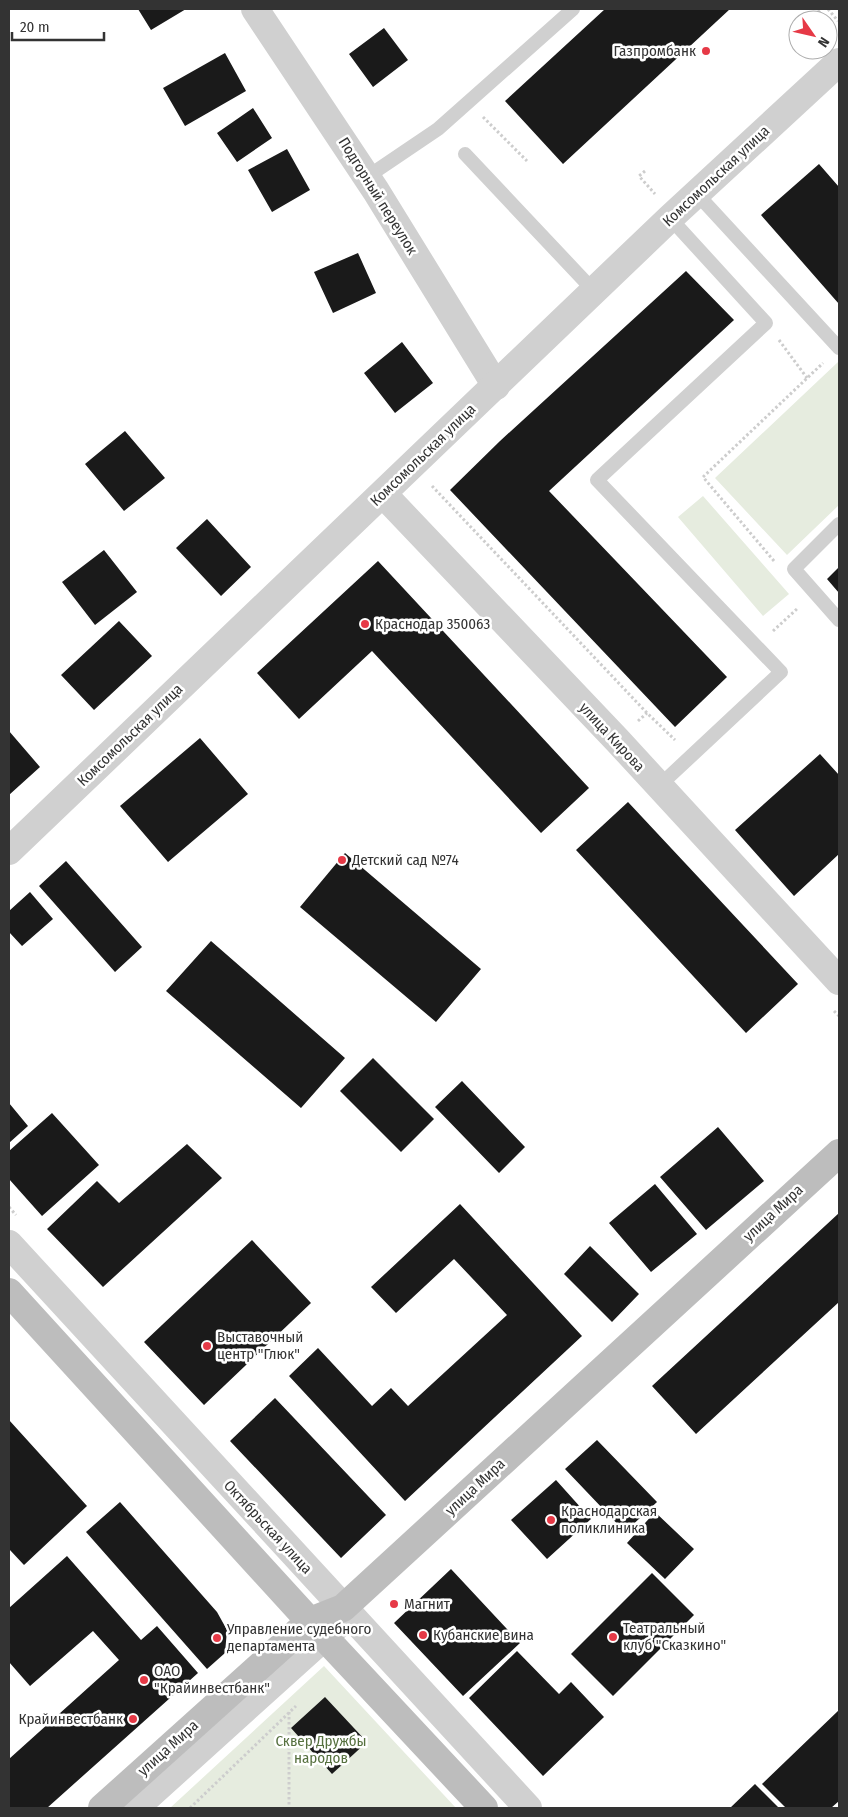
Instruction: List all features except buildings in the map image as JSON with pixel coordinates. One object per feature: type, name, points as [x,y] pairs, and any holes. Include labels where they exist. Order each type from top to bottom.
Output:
[{"type":"main road","name":"улица Мира","points":[[102,1808],[317,1629],[346,1612],[839,1153]]},
{"type":"main road","points":[[9,1292],[317,1629],[484,1808]]},
{"type":"street","name":"Подгорный переулок","points":[[256,9],[366,177],[496,386]]},
{"type":"street","name":"Комсомольская улица","points":[[9,851],[670,218],[839,62]]},
{"type":"street","name":"улица Кирова","points":[[383,494],[617,740],[658,787],[839,981]]},
{"type":"street","name":"Октябрьская улица","points":[[9,1244],[528,1808]]},
{"type":"street","name":"улица Мира","points":[[135,1808],[317,1629]]},
{"type":"lane","points":[[366,177],[438,129],[573,9]]},
{"type":"lane","points":[[464,154],[594,291]]},
{"type":"lane","points":[[697,194],[839,348]]},
{"type":"lane","points":[[658,787],[781,672],[597,480],[766,323],[670,218]]},
{"type":"lane","points":[[839,524],[794,569],[839,620]]},
{"type":"path","points":[[468,102],[527,161]]},
{"type":"path","points":[[645,171],[639,176],[656,195]]},
{"type":"path","points":[[783,345],[807,378]]},
{"type":"path","points":[[776,564],[703,476],[839,348]]},
{"type":"path","points":[[428,482],[647,713],[675,740],[682,734]]},
{"type":"path","points":[[757,646],[796,609]]},
{"type":"path","points":[[190,1808],[302,1700]]},
{"type":"path","points":[[289,1712],[289,1808]]},
{"type":"green space","points":[[838,362],[839,505],[787,555],[715,478]]},
{"type":"green space","points":[[703,496],[789,594],[763,616],[678,517]]},
{"type":"green space","name":"Сквер Дружбы народов","points":[[324,1666],[456,1808],[170,1808]]},
{"type":"place","name":"Газпромбанк","points":[[706,51]]},
{"type":"place","name":"Краснодар 350063","points":[[365,624]]},
{"type":"place","name":"Детский сад №74","points":[[342,860]]},
{"type":"place","name":"Выставочный центр \"Глюк\"","points":[[207,1346]]},
{"type":"place","name":"Краснодарская поликлиника","points":[[551,1520]]},
{"type":"place","name":"Магнит","points":[[394,1604]]},
{"type":"place","name":"Кубанские вина","points":[[423,1635]]},
{"type":"place","name":"Театральный клуб \"Сказкино\"","points":[[613,1637]]},
{"type":"place","name":"Управление судебного департамента","points":[[217,1638]]},
{"type":"place","name":"ОАО \"Крайинвестбанк\"","points":[[144,1680]]},
{"type":"place","name":"Крайинвестбанк","points":[[133,1719]]}]
